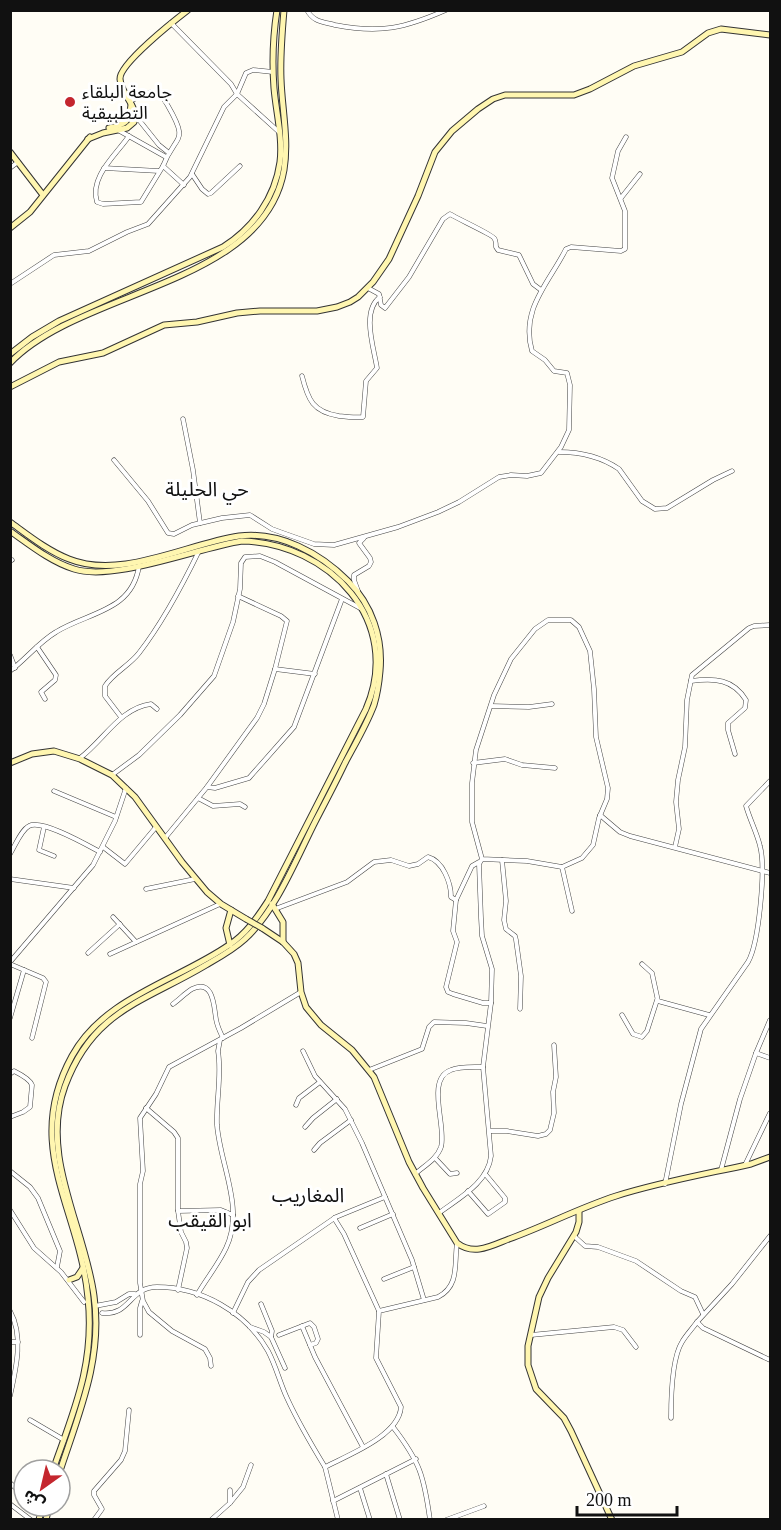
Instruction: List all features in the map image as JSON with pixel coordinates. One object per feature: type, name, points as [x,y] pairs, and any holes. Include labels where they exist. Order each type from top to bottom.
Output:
[{"type":"main road","points":[[88,139],[131,125],[135,115],[120,81],[121,74],[134,57],[188,10]]},
{"type":"main road","points":[[10,354],[41,331],[138,291],[223,247],[249,226],[265,206],[275,184],[280,162],[273,72],[277,10]]},
{"type":"main road","points":[[10,363],[44,336],[230,249],[252,231],[272,205],[281,183],[285,162],[286,143],[280,59],[284,10]]},
{"type":"main road","points":[[10,389],[59,362],[103,353],[164,325],[196,322],[260,310],[289,312],[337,307],[358,297],[377,277],[392,252],[418,196],[435,152],[445,138],[471,114],[493,99],[513,94],[574,95],[634,66],[682,52],[714,30],[771,35]]},
{"type":"main road","points":[[10,228],[30,212],[88,139],[96,132],[126,122],[130,117],[131,103]]},
{"type":"main road","points":[[10,152],[43,195]]},
{"type":"main road","points":[[10,522],[67,567],[83,572],[106,572],[139,566],[242,541],[261,542],[290,549],[315,562],[350,591],[370,625],[375,645],[371,698],[268,901],[257,918],[230,945],[113,1010],[86,1035],[73,1053],[63,1074],[52,1108],[51,1145],[86,1280],[90,1323],[88,1353],[79,1398],[57,1458]]},
{"type":"main road","points":[[10,531],[73,561],[104,566],[125,564],[224,538],[250,534],[291,543],[317,556],[347,579],[358,592],[367,606],[379,636],[381,658],[375,701],[275,909],[264,917],[257,927],[232,950],[131,1004],[111,1018],[86,1045],[71,1070],[58,1111],[56,1138],[64,1180],[81,1236],[94,1295],[96,1344],[91,1378],[64,1458]]},
{"type":"main road","points":[[10,763],[46,751],[54,751],[80,759],[112,775],[126,787],[195,879],[221,904],[283,942],[296,958],[306,1007],[321,1025],[352,1050],[369,1070],[379,1086],[415,1174],[457,1243],[467,1249],[479,1250],[616,1197],[745,1166],[771,1157]]},
{"type":"main road","points":[[264,917],[275,909]]},
{"type":"main road","points":[[275,909],[284,927],[283,942]]},
{"type":"main road","points":[[230,945],[226,924],[231,910]]},
{"type":"main road","points":[[228,934],[240,937]]},
{"type":"main road","points":[[579,1211],[579,1222],[574,1236],[544,1285],[536,1305],[528,1360],[535,1386],[567,1423],[612,1520]]},
{"type":"main road","points":[[69,1280],[77,1277],[83,1268]]},
{"type":"main road","points":[[77,1277],[86,1280]]},
{"type":"street","points":[[307,10],[316,20],[372,30],[411,25],[446,10]]},
{"type":"street","points":[[171,23],[231,84],[237,94],[279,132]]},
{"type":"street","points":[[10,284],[54,255],[89,251],[121,234],[148,224],[192,174],[224,107],[237,94],[243,77],[253,69],[273,72]]},
{"type":"street","points":[[129,136],[99,176],[95,198],[97,202],[102,204],[141,202],[179,139],[180,127],[160,95],[151,92],[131,103]]},
{"type":"street","points":[[135,115],[168,155]]},
{"type":"street","points":[[118,130],[168,155]]},
{"type":"street","points":[[114,460],[148,501],[168,533],[174,534],[200,523],[222,518],[250,515],[272,529],[314,544],[328,546],[398,526],[448,507],[499,477],[541,473],[558,452],[569,430],[570,385],[567,373],[554,371],[545,360],[531,350],[531,312],[541,290],[568,248],[625,249],[626,217],[612,178],[618,150],[626,137]]},
{"type":"street","points":[[10,168],[18,162]]},
{"type":"street","points":[[163,166],[184,184]]},
{"type":"street","points":[[192,174],[208,194],[212,193],[240,166]]},
{"type":"street","points":[[104,168],[159,171]]},
{"type":"street","points":[[621,198],[640,174]]},
{"type":"street","points":[[368,288],[375,291],[380,297],[381,305],[385,308],[403,287],[443,219],[450,214],[491,235],[495,239],[498,250],[519,255],[533,284],[541,290]]},
{"type":"street","points":[[302,376],[310,399],[320,410],[338,416],[363,417],[366,381],[377,368],[370,320],[372,308],[380,297]]},
{"type":"street","points":[[183,419],[200,523]]},
{"type":"street","points":[[558,452],[588,454],[614,465],[642,501],[655,509],[667,508],[732,471]]},
{"type":"street","points":[[270,537],[272,529]]},
{"type":"street","points":[[358,592],[354,574],[369,566],[371,562],[359,541],[369,535]]},
{"type":"street","points":[[121,717],[105,696],[105,686],[134,659],[144,646],[175,598],[200,550]]},
{"type":"street","points":[[112,775],[139,755],[180,715],[213,676],[230,633],[243,559],[251,556],[264,557],[362,608]]},
{"type":"street","points":[[10,671],[55,632],[113,606],[133,585],[139,566]]},
{"type":"street","points":[[164,838],[207,787],[257,718],[275,669],[287,621],[238,596]]},
{"type":"street","points":[[207,787],[215,788],[245,780],[258,770],[295,725],[342,598]]},
{"type":"street","points":[[439,1213],[486,1175],[490,1167],[491,1156],[483,1067],[491,1003],[492,969],[482,936],[481,861],[471,819],[473,763],[498,685],[511,659],[535,629],[552,619],[566,618],[576,623],[590,651],[596,737],[608,795],[590,849],[582,858],[562,867],[502,860],[481,861],[472,866],[456,900],[453,927],[457,942],[446,989],[453,994],[482,1003],[491,1003]]},
{"type":"street","points":[[675,847],[679,829],[676,802],[685,747],[687,700],[695,671],[749,628],[771,625]]},
{"type":"street","points":[[37,647],[56,675],[55,680],[41,692],[45,699]]},
{"type":"street","points":[[10,655],[15,668]]},
{"type":"street","points":[[275,669],[315,674]]},
{"type":"street","points":[[691,681],[708,680],[729,683],[746,700],[745,708],[730,720],[728,725],[735,753]]},
{"type":"street","points":[[80,759],[121,717],[133,709],[153,704],[157,709]]},
{"type":"street","points":[[491,706],[529,707],[552,704]]},
{"type":"street","points":[[473,763],[505,759],[522,765],[555,768]]},
{"type":"street","points":[[666,1184],[681,1104],[701,1029],[752,954],[762,871],[761,849],[746,806],[771,782]]},
{"type":"street","points":[[32,1038],[46,982],[43,978],[10,963],[93,866],[116,817],[126,787]]},
{"type":"street","points":[[54,791],[116,817]]},
{"type":"street","points":[[198,798],[213,806],[240,804],[245,807]]},
{"type":"street","points":[[600,815],[624,834],[771,873]]},
{"type":"street","points":[[10,854],[28,826],[33,825],[61,833],[102,850],[125,864],[156,826]]},
{"type":"street","points":[[44,827],[39,850],[54,856]]},
{"type":"street","points":[[275,909],[347,882],[374,862],[391,860],[409,866],[418,864],[428,857],[438,863],[448,882],[451,897],[456,900]]},
{"type":"street","points":[[502,860],[507,906],[504,921],[506,929],[514,935],[516,940],[521,978],[520,1009]]},
{"type":"street","points":[[562,867],[572,911]]},
{"type":"street","points":[[10,879],[74,888]]},
{"type":"street","points":[[146,889],[195,879]]},
{"type":"street","points":[[110,954],[221,904]]},
{"type":"street","points":[[113,917],[136,942]]},
{"type":"street","points":[[88,953],[120,924]]},
{"type":"street","points":[[622,1015],[633,1034],[642,1036],[647,1031],[657,1000],[652,973],[642,964]]},
{"type":"street","points":[[10,1018],[24,970]]},
{"type":"street","points":[[174,1004],[193,988],[203,988],[209,991],[214,999],[221,1038],[218,1051],[217,1122],[220,1150],[231,1190],[232,1232],[226,1248],[197,1295]]},
{"type":"street","points":[[211,1366],[205,1349],[176,1334],[149,1312],[143,1301],[140,1184],[143,1171],[139,1124],[141,1115],[170,1066],[302,992]]},
{"type":"street","points":[[657,1000],[710,1014]]},
{"type":"street","points":[[721,1170],[731,1126],[756,1053],[771,1020]]},
{"type":"street","points":[[369,1070],[422,1049],[429,1027],[434,1022],[487,1026]]},
{"type":"street","points":[[490,1131],[538,1136],[548,1132],[551,1128],[556,1077],[554,1045]]},
{"type":"street","points":[[303,1051],[310,1069],[338,1099],[351,1120],[393,1214],[424,1300]]},
{"type":"street","points":[[756,1053],[771,1058]]},
{"type":"street","points":[[415,1174],[435,1158],[440,1150],[442,1142],[438,1090],[441,1078],[452,1069],[483,1067]]},
{"type":"street","points":[[10,1074],[14,1071],[20,1074],[32,1085],[30,1107],[10,1117]]},
{"type":"street","points":[[296,1105],[299,1098],[320,1082]]},
{"type":"street","points":[[305,1127],[338,1099]]},
{"type":"street","points":[[146,1108],[178,1138],[178,1211],[181,1232],[187,1245],[178,1290]]},
{"type":"street","points":[[745,1166],[771,1113]]},
{"type":"street","points":[[314,1150],[351,1120]]},
{"type":"street","points":[[435,1158],[450,1174],[457,1173]]},
{"type":"street","points":[[10,1171],[30,1186],[38,1198],[60,1251],[57,1267]]},
{"type":"street","points":[[468,1191],[488,1214],[505,1202],[505,1198],[486,1175]]},
{"type":"street","points":[[233,1313],[253,1275],[334,1218],[385,1197]]},
{"type":"street","points":[[10,1210],[34,1248],[57,1267],[84,1302]]},
{"type":"street","points":[[178,1211],[222,1210],[233,1215]]},
{"type":"street","points":[[360,1228],[393,1214]]},
{"type":"street","points":[[325,1467],[393,1428],[401,1407],[376,1358],[379,1311],[349,1244],[334,1218]]},
{"type":"street","points":[[574,1236],[585,1246],[598,1247],[636,1261],[681,1291],[692,1295],[698,1301],[703,1315]]},
{"type":"street","points":[[671,1418],[671,1393],[678,1352],[682,1342],[771,1236]]},
{"type":"street","points":[[379,1311],[441,1295],[452,1285],[457,1243]]},
{"type":"street","points":[[384,1279],[414,1267]]},
{"type":"street","points":[[102,1313],[113,1313],[123,1309],[135,1294],[141,1290],[156,1287],[197,1295],[220,1303],[233,1313],[266,1349],[300,1425],[325,1467],[338,1520]]},
{"type":"street","points":[[95,1306],[116,1302],[127,1295],[135,1294]]},
{"type":"street","points":[[94,1295],[107,1303]]},
{"type":"street","points":[[140,1335],[140,1308],[143,1301]]},
{"type":"street","points":[[261,1304],[272,1331],[271,1337]]},
{"type":"street","points":[[10,1311],[18,1342],[10,1396]]},
{"type":"street","points":[[697,1322],[704,1328],[771,1360]]},
{"type":"street","points":[[279,1335],[309,1323],[314,1327],[318,1340],[310,1345]]},
{"type":"street","points":[[302,1326],[363,1447]]},
{"type":"street","points":[[248,1327],[271,1337],[285,1368]]},
{"type":"street","points":[[530,1335],[614,1327],[623,1330],[636,1347]]},
{"type":"street","points":[[10,1342],[18,1342]]},
{"type":"street","points":[[94,1520],[102,1509],[94,1491],[125,1451],[129,1410]]},
{"type":"street","points":[[30,1420],[64,1440]]},
{"type":"street","points":[[393,1428],[416,1459],[424,1480],[430,1520]]},
{"type":"street","points":[[333,1501],[416,1459]]},
{"type":"street","points":[[211,1520],[230,1503],[243,1487],[251,1465]]},
{"type":"street","points":[[386,1474],[400,1520]]},
{"type":"street","points":[[360,1488],[370,1520]]},
{"type":"street","points":[[230,1490],[230,1503]]},
{"type":"street","points":[[446,1520],[484,1506]]},
{"type":"place","name":"جامعة البلقاء التطبيقية","points":[[70,102]]},
{"type":"district","name":"حي الحليلة","points":[[207,489]]},
{"type":"district","name":"المغاريب","points":[[308,1195]]},
{"type":"district","name":"ابو القيقب","points":[[210,1220]]}]
